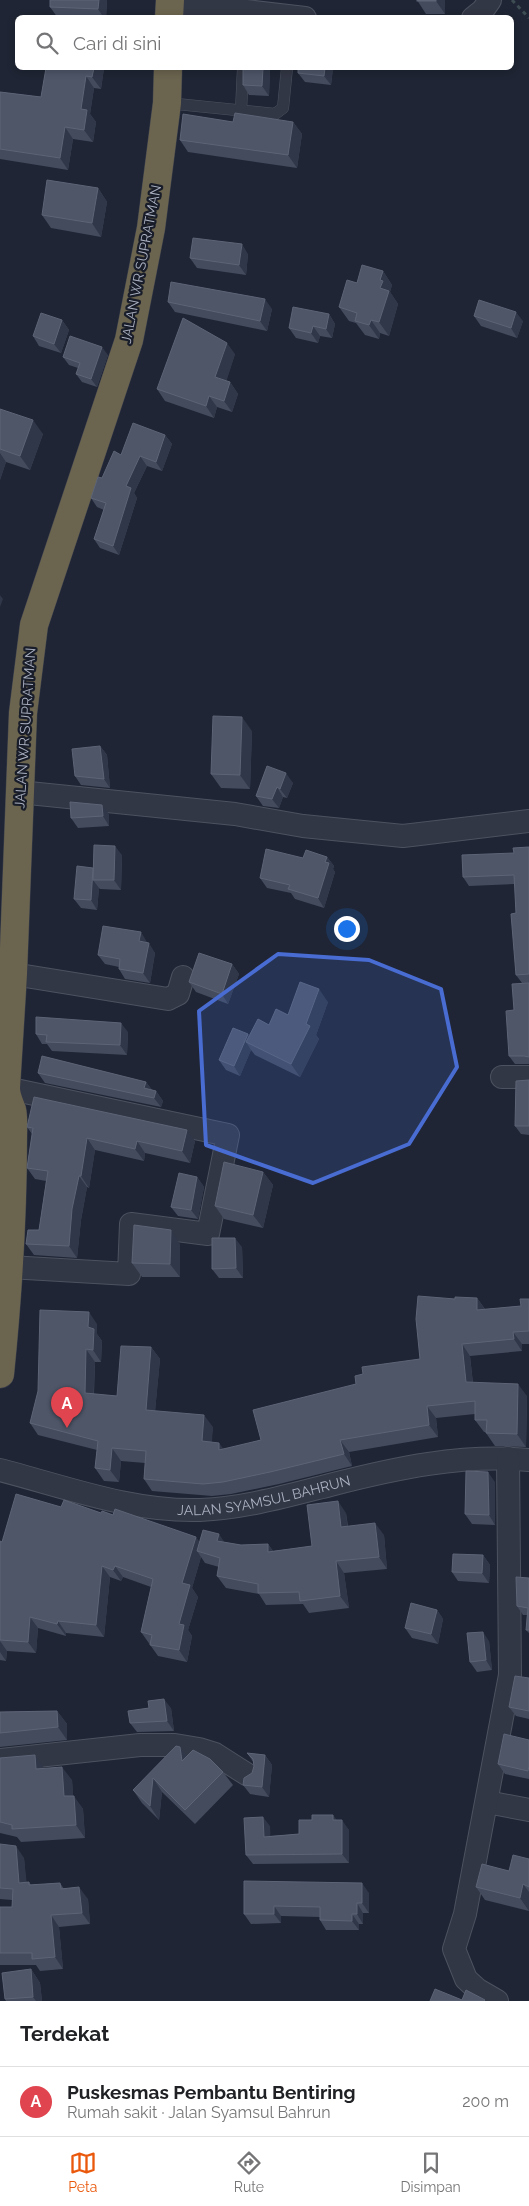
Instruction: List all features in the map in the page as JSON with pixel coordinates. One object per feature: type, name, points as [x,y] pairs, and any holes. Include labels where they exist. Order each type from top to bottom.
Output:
[{"type":"highway","name":"JALAN WR SUPRATMAN","points":[[0,1374],[9,1267],[13,1185],[12,1110],[4,1098],[13,974],[24,713],[34,625],[129,340],[151,228],[167,103],[168,70]]},
{"type":"street","points":[[477,15],[484,10],[490,0]]},
{"type":"street","points":[[170,7],[268,15]]},
{"type":"street","points":[[20,792],[226,813],[303,826],[403,836],[529,821]]},
{"type":"street","points":[[13,974],[168,999],[178,994],[183,978]]},
{"type":"street","points":[[502,1077],[529,1077]]},
{"type":"street","points":[[4,1098],[228,1135],[208,1234],[131,1224],[130,1274],[9,1267]]},
{"type":"street","name":"JALAN SYAMSUL BAHRUN","points":[[0,1470],[130,1505],[167,1510],[202,1510],[257,1504],[400,1468],[455,1459],[518,1459]]},
{"type":"street","points":[[497,2001],[478,1990],[466,1980],[454,1949],[465,1914],[510,1675],[518,1459]]},
{"type":"street","points":[[0,1760],[140,1745],[175,1745],[200,1748],[215,1754],[248,1775]]},
{"type":"street","points":[[487,1802],[529,1810]]},
{"type":"lane","points":[[241,110],[243,70]]},
{"type":"lane","points":[[167,103],[275,114],[283,108],[287,70]]},
{"type":"path","points":[[512,0],[529,18]]},
{"type":"highlighted area","points":[[278,954],[369,960],[441,989],[457,1067],[409,1144],[313,1183],[206,1145],[199,1011]]},
{"type":"building","points":[[50,0],[99,0],[98,9],[50,7]]},
{"type":"building","points":[[436,0],[436,1],[417,1]]},
{"type":"building","points":[[46,70],[94,70],[92,77],[86,76],[81,109],[87,110],[84,130],[65,127],[60,158],[0,149],[0,92],[41,97]]},
{"type":"building","points":[[243,70],[263,70],[262,86],[243,85]]},
{"type":"building","points":[[298,70],[325,70],[324,76],[298,73]]},
{"type":"building","points":[[235,113],[293,122],[288,155],[180,140],[183,114],[233,122]]},
{"type":"building","points":[[47,180],[98,188],[92,223],[42,215]]},
{"type":"building","points":[[193,238],[242,244],[239,265],[190,258]]},
{"type":"building","points":[[362,265],[383,271],[380,280],[383,281],[380,288],[389,291],[379,322],[371,320],[369,325],[355,321],[357,313],[339,307],[347,280],[357,283]]},
{"type":"building","points":[[171,282],[265,299],[260,321],[168,302]]},
{"type":"building","points":[[479,300],[516,312],[511,328],[474,316]]},
{"type":"building","points":[[293,307],[329,314],[326,329],[313,326],[311,333],[289,328]]},
{"type":"building","points":[[41,313],[62,320],[54,344],[33,336]]},
{"type":"building","points":[[183,318],[227,343],[215,377],[230,382],[224,401],[209,396],[206,406],[157,389]]},
{"type":"building","points":[[70,336],[102,347],[91,379],[76,374],[80,363],[63,357]]},
{"type":"building","points":[[0,409],[33,420],[20,456],[0,449]]},
{"type":"building","points":[[133,423],[165,435],[156,462],[140,456],[126,486],[131,488],[113,546],[94,539],[106,503],[91,498],[98,477],[102,478],[114,451],[121,455]]},
{"type":"building","points":[[213,716],[242,717],[240,775],[211,774]]},
{"type":"building","points":[[100,746],[104,779],[75,776],[72,749]]},
{"type":"building","points":[[267,766],[286,773],[280,789],[277,787],[272,799],[256,796]]},
{"type":"building","points":[[70,802],[102,805],[103,816],[71,818]]},
{"type":"building","points":[[94,845],[115,846],[114,880],[93,880]]},
{"type":"building","points":[[529,847],[529,974],[516,975],[511,914],[516,913],[514,875],[463,877],[462,855],[514,853],[513,848]]},
{"type":"building","points":[[266,849],[303,858],[306,850],[327,857],[325,862],[329,863],[318,898],[288,889],[290,885],[260,878]]},
{"type":"building","points":[[77,866],[93,868],[91,900],[74,899]]},
{"type":"building","points":[[103,926],[141,932],[139,941],[149,943],[143,973],[119,969],[120,959],[98,955]]},
{"type":"building","points":[[199,953],[232,964],[222,994],[189,982]]},
{"type":"building","points":[[300,982],[319,989],[306,1024],[310,1026],[291,1064],[246,1042],[258,1019],[269,1025],[276,1009],[288,1015]]},
{"type":"building","points":[[529,983],[529,1057],[509,1056],[506,1011],[514,1010],[512,984]]},
{"type":"building","points":[[36,1017],[121,1023],[120,1045],[46,1042],[47,1035],[36,1034]]},
{"type":"building","points":[[233,1028],[248,1034],[234,1066],[219,1060]]},
{"type":"building","points":[[42,1056],[146,1082],[144,1088],[156,1091],[154,1098],[38,1073]]},
{"type":"building","points":[[529,1080],[529,1126],[515,1126],[516,1081]]},
{"type":"building","points":[[34,1097],[187,1130],[182,1151],[137,1141],[135,1149],[87,1138],[81,1176],[79,1176],[72,1209],[69,1246],[26,1244],[28,1230],[39,1230],[48,1171],[27,1168],[33,1128],[27,1127]]},
{"type":"building","points":[[224,1162],[263,1172],[253,1215],[215,1206]]},
{"type":"building","points":[[179,1173],[197,1177],[191,1210],[171,1207]]},
{"type":"building","points":[[134,1225],[171,1230],[170,1264],[132,1263]]},
{"type":"building","points":[[212,1238],[235,1238],[236,1268],[212,1269]]},
{"type":"building","points":[[418,1296],[455,1299],[455,1297],[477,1298],[477,1310],[521,1306],[520,1299],[529,1299],[529,1331],[513,1332],[514,1339],[462,1344],[466,1382],[518,1384],[517,1434],[486,1433],[487,1420],[475,1420],[475,1401],[427,1406],[429,1425],[340,1440],[344,1454],[223,1482],[203,1484],[144,1479],[146,1451],[112,1448],[110,1470],[95,1468],[98,1441],[30,1423],[38,1391],[40,1310],[89,1312],[88,1327],[94,1329],[93,1350],[86,1349],[85,1393],[117,1396],[121,1346],[151,1347],[146,1410],[204,1415],[202,1441],[219,1443],[219,1450],[261,1440],[253,1410],[356,1384],[355,1376],[363,1374],[362,1367],[420,1359],[416,1319]]},
{"type":"building","points":[[466,1471],[488,1472],[489,1515],[465,1514]]},
{"type":"building","points":[[16,1494],[61,1507],[64,1500],[101,1513],[102,1511],[113,1515],[115,1509],[196,1537],[182,1583],[190,1585],[179,1624],[184,1625],[179,1650],[150,1645],[152,1635],[141,1632],[153,1579],[115,1566],[113,1570],[102,1566],[96,1625],[58,1621],[57,1624],[30,1617],[28,1642],[0,1640],[0,1541],[2,1542]]},
{"type":"building","points":[[338,1501],[341,1527],[375,1523],[379,1557],[336,1561],[340,1596],[300,1601],[299,1592],[258,1593],[258,1584],[217,1576],[220,1558],[197,1551],[203,1530],[219,1534],[217,1541],[241,1545],[268,1544],[268,1552],[312,1546],[307,1505]]},
{"type":"building","points":[[453,1554],[483,1555],[482,1573],[452,1572]]},
{"type":"building","points":[[516,1577],[529,1578],[529,1630],[526,1630],[528,1608],[517,1606]]},
{"type":"building","points":[[411,1603],[437,1610],[431,1634],[405,1628]]},
{"type":"building","points":[[483,1632],[486,1660],[470,1662],[467,1633]]},
{"type":"building","points":[[515,1676],[529,1678],[529,1711],[509,1707]]},
{"type":"building","points":[[164,1699],[167,1721],[130,1723],[128,1711],[149,1708],[148,1701]]},
{"type":"building","points":[[57,1711],[58,1727],[0,1733],[0,1712]]},
{"type":"building","points":[[504,1734],[529,1740],[528,1771],[498,1764]]},
{"type":"building","points":[[176,1746],[180,1747],[182,1761],[193,1750],[210,1759],[223,1772],[185,1810],[153,1778],[150,1806],[133,1790]]},
{"type":"building","points":[[247,1753],[265,1755],[262,1787],[243,1785],[244,1778],[252,1773],[254,1766],[253,1759]]},
{"type":"building","points":[[35,1755],[36,1769],[62,1767],[64,1796],[74,1796],[76,1825],[12,1829],[12,1825],[0,1822],[0,1758]]},
{"type":"building","points":[[312,1815],[333,1815],[333,1820],[342,1820],[342,1854],[246,1855],[244,1818],[263,1817],[264,1837],[299,1834],[299,1820],[312,1820]]},
{"type":"building","points":[[0,1844],[16,1846],[19,1883],[29,1882],[29,1885],[60,1883],[61,1889],[79,1887],[82,1913],[51,1915],[55,1957],[32,1959],[32,1953],[0,1953],[0,1907],[12,1907],[13,1889],[0,1888]]},
{"type":"building","points":[[513,1855],[529,1859],[529,1887],[523,1884],[520,1898],[476,1887],[482,1864],[509,1871]]},
{"type":"building","points":[[244,1881],[362,1883],[362,1903],[357,1903],[357,1914],[352,1914],[352,1921],[320,1920],[320,1907],[274,1906],[274,1914],[244,1914]]},
{"type":"building","points":[[31,1969],[33,1997],[5,1999],[2,1973]]},
{"type":"building","points":[[435,1989],[462,2000],[466,1990],[485,2000],[430,2001]]},
{"type":"place","name":"Puskesmas Pembantu Bentiring","points":[[67,1428]]}]
